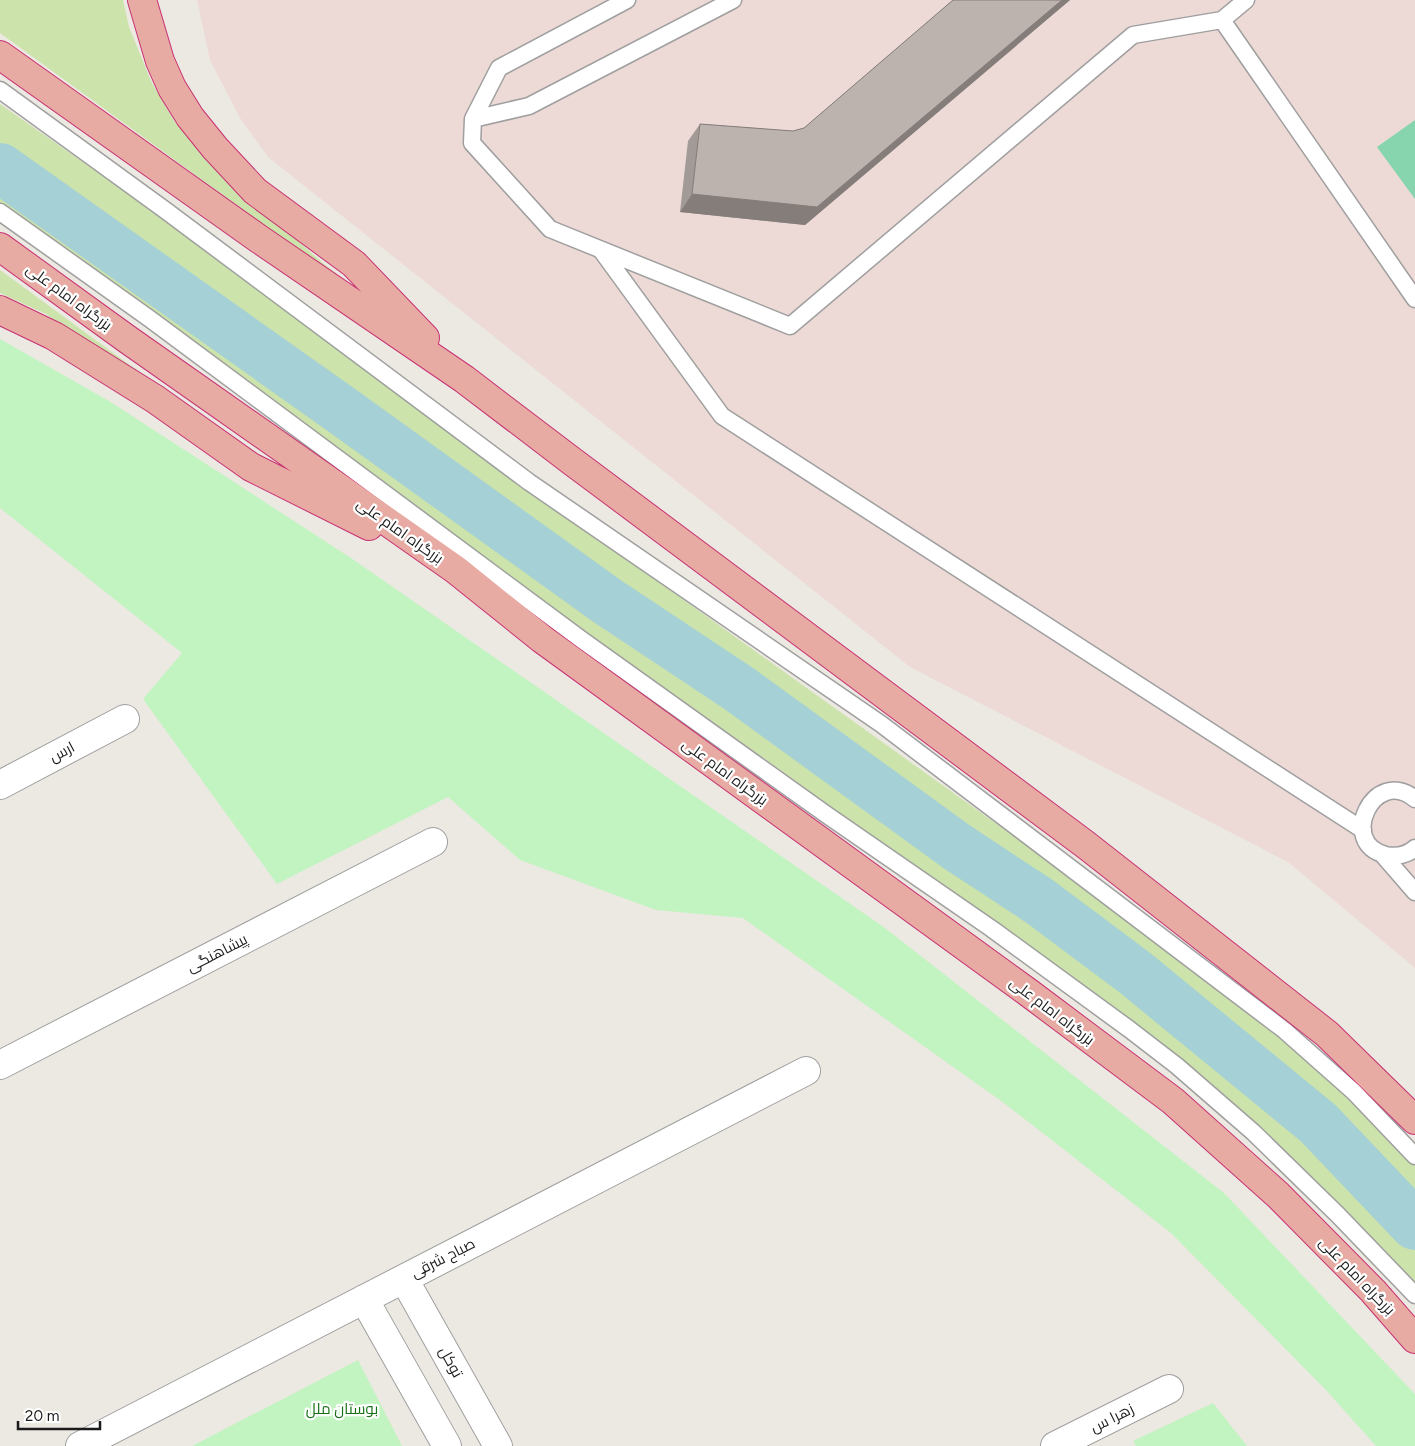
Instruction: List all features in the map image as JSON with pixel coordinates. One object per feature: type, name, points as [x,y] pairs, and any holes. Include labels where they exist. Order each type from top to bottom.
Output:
[{"type":"highway","points":[[142,0],[160,61],[172,88],[190,117],[215,148],[255,191],[354,264],[464,379]]},
{"type":"highway","points":[[0,55],[259,239],[464,379],[1086,845],[1327,1034],[1415,1120]]},
{"type":"highway","name":"بزرگراه امام علی","points":[[0,247],[456,570],[542,639],[1173,1101],[1278,1194],[1373,1291],[1415,1339]]},
{"type":"highway","points":[[0,310],[54,336],[155,399],[251,467],[456,570]]},
{"type":"street","name":"ارس","points":[[0,785],[125,719]]},
{"type":"street","name":"پیشاهنگی","points":[[0,1065],[433,842]]},
{"type":"street","name":"صباح شرقی","points":[[80,1446],[806,1071]]},
{"type":"street","name":"توکل","points":[[404,1279],[498,1446]]},
{"type":"street","points":[[364,1299],[447,1446]]},
{"type":"street","name":"زهرا س","points":[[1058,1445],[1169,1390]]},
{"type":"lane","points":[[626,0],[499,68],[473,119],[472,143],[550,229],[790,326],[1133,35],[1222,20],[1246,0]]},
{"type":"lane","points":[[473,119],[528,106],[733,0]]},
{"type":"lane","points":[[1222,20],[1415,299]]},
{"type":"lane","points":[[0,90],[173,216],[529,482],[881,724],[1284,1030],[1354,1092],[1415,1156]]},
{"type":"lane","points":[[0,212],[150,319],[582,640],[1136,1034],[1177,1066],[1253,1132],[1338,1215],[1415,1295]]},
{"type":"lane","points":[[602,250],[722,416],[1363,830]]},
{"type":"lane","points":[[1415,799],[1401,792],[1390,792],[1380,795],[1365,810],[1362,820],[1366,840],[1382,854],[1415,892]]},
{"type":"lane","points":[[1382,854],[1402,856],[1415,848]]},
{"type":"shaded area","points":[[197,0],[1415,0],[1415,968],[1288,862],[910,667],[268,157],[240,118],[210,60]]},
{"type":"green space","points":[[0,0],[123,0],[129,27],[151,81],[174,121],[205,156],[276,222],[384,312],[0,33]]},
{"type":"green space","points":[[0,104],[144,205],[505,472],[1096,895],[1293,1047],[1352,1099],[1415,1165],[1415,1286],[1259,1128],[786,774],[606,647],[0,207]]},
{"type":"green space","points":[[1415,120],[1415,199],[1377,147]]},
{"type":"green space","points":[[0,270],[232,440],[87,344],[46,314],[0,293]]},
{"type":"green space","points":[[0,339],[109,401],[351,558],[885,928],[1224,1193],[1415,1394],[1415,1446],[1376,1446],[1326,1390],[1171,1233],[1004,1103],[743,918],[656,910],[520,860],[448,797],[277,884],[143,699],[182,653],[0,508]]},
{"type":"green space","name":"بوستان ملل","points":[[358,1360],[402,1446],[192,1446]]},
{"type":"green space","points":[[1213,1403],[1247,1446],[1136,1446],[1133,1441]]},
{"type":"building","points":[[953,0],[1062,0],[817,207],[692,194],[700,124],[793,131],[804,128]]},
{"type":"waterway","points":[[0,168],[607,601],[738,688],[957,847],[1039,901],[1134,972],[1318,1123],[1415,1225]]}]
